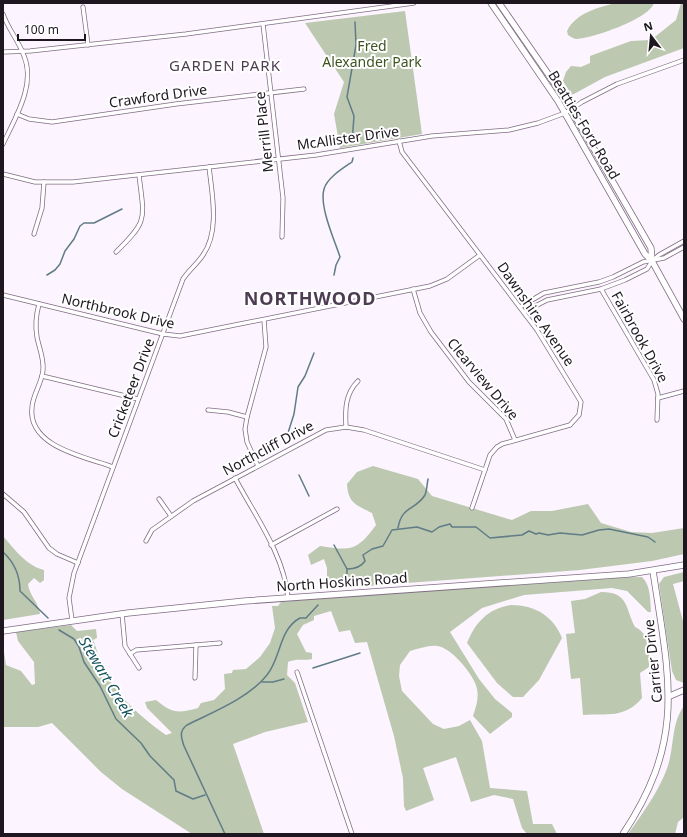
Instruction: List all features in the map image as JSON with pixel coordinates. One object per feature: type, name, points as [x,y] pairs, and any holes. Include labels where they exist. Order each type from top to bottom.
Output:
[{"type":"street","points":[[3,52],[23,52],[88,45],[263,24],[414,3]]},
{"type":"street","name":"Beatties Ford Road","points":[[491,3],[558,101],[645,254],[652,261],[684,319]]},
{"type":"street","name":"Beatties Ford Road","points":[[499,3],[564,97],[651,248],[652,261]]},
{"type":"street","points":[[83,7],[88,45]]},
{"type":"street","points":[[3,14],[23,52],[27,63],[27,77],[24,97],[3,144]]},
{"type":"street","name":"Merrill Place","points":[[263,24],[283,198],[282,237]]},
{"type":"street","name":"McAllister Drive","points":[[3,174],[24,180],[73,182],[316,155],[432,136],[509,130],[538,123],[565,113],[617,84],[684,60]]},
{"type":"street","name":"Crawford Drive","points":[[17,114],[40,121],[58,122],[176,104],[304,89]]},
{"type":"street","name":"Dawnshire Avenue","points":[[399,141],[402,152],[524,312],[545,342],[575,391],[582,407],[579,415],[570,425],[502,444],[493,451],[472,508]]},
{"type":"street","name":"Cricketeer Drive","points":[[72,620],[69,590],[78,563],[183,279],[203,255],[209,244],[214,212],[209,166]]},
{"type":"street","points":[[116,252],[133,236],[142,221],[143,212],[139,175]]},
{"type":"street","points":[[34,234],[42,208],[44,182]]},
{"type":"street","points":[[524,312],[543,302],[601,289],[647,270],[652,261],[659,255],[684,241]]},
{"type":"street","points":[[520,307],[544,293],[607,279],[643,262],[664,258],[684,248]]},
{"type":"street","name":"Northbrook Drive","points":[[3,295],[163,334],[188,335],[413,289],[443,281],[480,255]]},
{"type":"street","points":[[607,279],[610,286]]},
{"type":"street","points":[[571,288],[572,295]]},
{"type":"street","name":"Clearview Drive","points":[[413,289],[420,314],[430,332],[469,382],[506,420],[515,440]]},
{"type":"street","name":"Fairbrook Drive","points":[[601,289],[654,380],[658,390],[657,420]]},
{"type":"street","points":[[39,304],[36,328],[43,358],[42,376],[32,408],[32,419],[38,432],[52,445],[113,467]]},
{"type":"street","points":[[258,466],[247,442],[246,417],[266,347],[264,320]]},
{"type":"street","points":[[42,376],[138,399]]},
{"type":"street","points":[[346,427],[346,407],[349,394],[358,381]]},
{"type":"street","points":[[658,398],[684,391]]},
{"type":"street","points":[[208,410],[228,412],[246,417]]},
{"type":"street","name":"Northcliff Drive","points":[[146,541],[152,530],[193,501],[318,433],[346,427],[364,430],[485,470]]},
{"type":"street","points":[[235,478],[283,568],[288,598]]},
{"type":"street","points":[[3,494],[24,512],[49,548],[56,554],[78,563]]},
{"type":"street","points":[[160,499],[171,516]]},
{"type":"street","points":[[271,545],[337,509]]},
{"type":"street","name":"North Hoskins Road","points":[[3,631],[122,614],[288,598],[653,571],[684,565]]},
{"type":"street","name":"Carrier Drive","points":[[623,834],[642,802],[659,765],[668,727],[670,696],[653,571]]},
{"type":"street","points":[[122,614],[125,646],[139,668]]},
{"type":"street","points":[[130,654],[136,650],[220,643]]},
{"type":"street","points":[[195,678],[197,669],[196,645]]},
{"type":"street","points":[[297,672],[352,834]]},
{"type":"street","points":[[670,696],[684,690]]},
{"type":"green space","points":[[615,3],[654,3],[650,9],[642,15],[620,27],[585,38],[577,39],[568,35],[567,31],[571,25],[581,16],[594,9]]},
{"type":"green space","points":[[681,3],[684,4],[684,48],[605,77],[572,95],[563,81],[566,72],[571,66],[581,67],[590,63],[590,56],[631,41],[651,40],[676,20]]},
{"type":"green space","name":"Fred Alexander Park","points":[[405,11],[422,134],[340,148],[334,114],[344,82],[305,23]]},
{"type":"green space","points":[[373,466],[418,479],[432,496],[512,520],[531,511],[552,511],[588,504],[601,523],[631,532],[652,533],[684,528],[684,554],[652,561],[580,570],[327,589],[327,568],[324,559],[311,565],[308,555],[320,546],[339,548],[352,547],[364,540],[376,525],[372,513],[354,503],[351,499],[347,484],[357,472]]},
{"type":"green space","points":[[3,536],[26,561],[44,570],[44,580],[40,583],[34,578],[28,584],[40,614],[3,620]]},
{"type":"green space","points":[[684,572],[684,581],[673,584],[684,625],[684,683],[676,680],[672,671],[659,584],[664,577]]},
{"type":"green space","points":[[642,577],[649,589],[651,612],[648,612],[627,591],[612,588],[524,595],[482,608],[450,632],[479,679],[495,699],[512,713],[512,717],[490,734],[473,716],[478,693],[475,683],[462,663],[449,651],[434,646],[410,651],[400,665],[399,676],[402,691],[433,724],[444,729],[459,726],[470,720],[482,741],[490,788],[527,791],[533,824],[552,824],[557,834],[527,834],[522,828],[513,799],[494,795],[471,802],[456,757],[423,768],[434,800],[406,811],[404,806],[403,778],[394,736],[367,642],[355,643],[350,630],[339,632],[331,611],[314,616],[314,620],[303,625],[297,634],[306,652],[312,653],[312,659],[294,660],[288,662],[287,675],[295,683],[308,722],[265,732],[233,744],[264,834],[192,834],[122,789],[101,772],[52,723],[38,727],[3,727],[3,646],[6,665],[21,671],[32,685],[35,684],[34,662],[18,641],[16,632],[71,625],[77,631],[96,629],[97,638],[93,640],[109,679],[130,706],[166,735],[172,733],[147,708],[145,702],[156,700],[166,708],[180,712],[198,708],[201,703],[214,700],[225,689],[224,674],[232,673],[233,670],[246,669],[260,657],[270,643],[275,628],[272,606],[278,606],[281,602],[588,578]]},
{"type":"green space","points":[[601,592],[617,595],[625,602],[635,627],[644,634],[648,644],[649,667],[640,673],[642,698],[635,705],[615,714],[583,715],[580,678],[571,679],[566,634],[575,633],[571,601],[585,599]]},
{"type":"green space","points":[[511,605],[528,607],[542,613],[554,624],[562,638],[539,680],[523,697],[513,697],[497,683],[467,643],[470,635],[484,617],[496,609]]},
{"type":"green space","points":[[684,706],[684,817],[678,822],[675,834],[628,834],[652,800],[662,781],[671,755],[677,719]]},
{"type":"waterway","points":[[352,143],[354,116],[347,97],[356,45],[355,22]]},
{"type":"waterway","points":[[334,275],[336,265],[340,257],[326,214],[323,196],[324,189],[328,181],[352,162],[353,158]]},
{"type":"waterway","points":[[47,275],[55,270],[60,264],[65,251],[74,239],[80,226],[84,223],[94,223],[122,209]]},
{"type":"waterway","points":[[287,436],[294,414],[298,387],[305,376],[314,353]]},
{"type":"waterway","points":[[299,475],[309,496]]},
{"type":"waterway","points":[[398,528],[402,515],[417,504],[425,495],[428,479]]},
{"type":"waterway","points":[[347,569],[352,569],[361,565],[365,561],[363,555],[372,549],[383,546],[392,530],[417,527],[432,532],[439,527],[450,524],[452,527],[476,527],[490,538],[522,535],[529,531],[536,534],[539,533],[548,535],[560,533],[582,535],[609,529],[648,537],[655,542]]},
{"type":"waterway","points":[[324,584],[331,581],[340,581],[347,574],[347,569],[334,545]]},
{"type":"waterway","name":"Stewart Creek","points":[[3,552],[14,565],[19,580],[20,591],[48,618]]},
{"type":"waterway","points":[[225,834],[184,746],[182,737],[184,727],[219,710],[251,691],[272,668],[288,629],[300,618],[306,618],[318,605]]},
{"type":"waterway","name":"Stewart Creek","points":[[59,630],[74,639],[79,647],[84,662],[100,686],[116,719],[141,743],[150,756],[174,780],[176,791],[193,799],[205,795]]},
{"type":"waterway","points":[[313,668],[360,653]]},
{"type":"waterway","points":[[262,682],[273,682],[284,679]]},
{"type":"district","name":"GARDEN PARK","points":[[225,66]]},
{"type":"district","name":"NORTHWOOD","points":[[310,299]]}]
